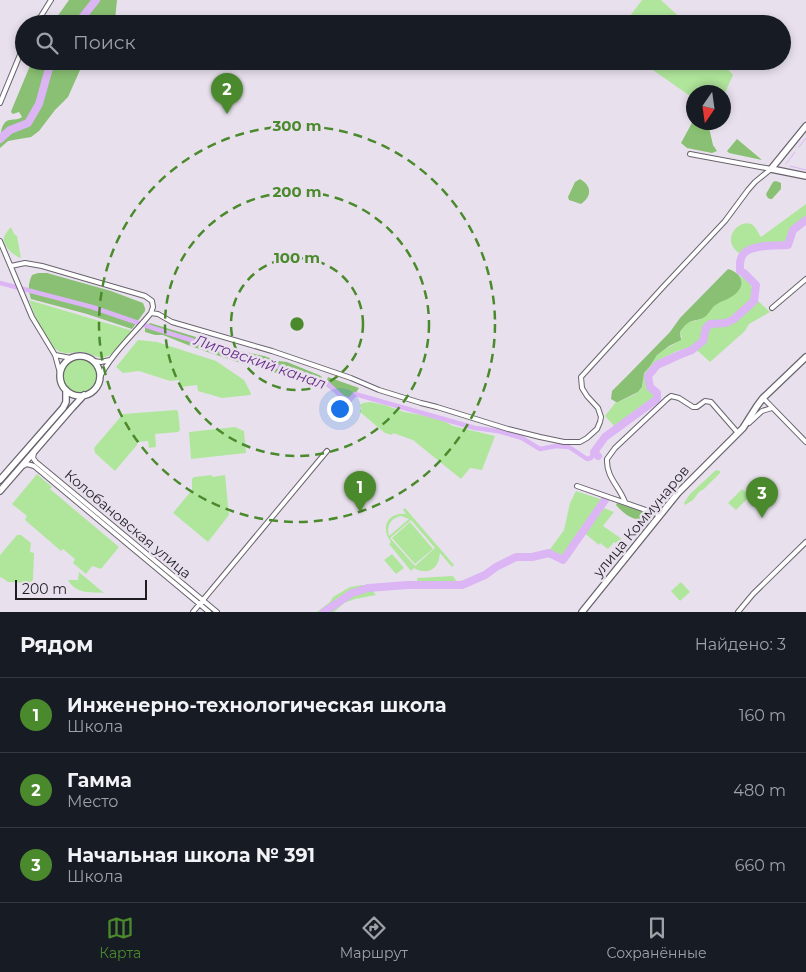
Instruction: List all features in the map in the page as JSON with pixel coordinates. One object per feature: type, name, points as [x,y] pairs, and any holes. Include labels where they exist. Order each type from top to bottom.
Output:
[{"type":"street","points":[[42,15],[51,0]]},
{"type":"street","points":[[0,103],[15,66]]},
{"type":"street","points":[[151,313],[158,314],[172,322],[272,351],[351,378],[379,390],[421,403],[437,406],[508,429],[540,437],[564,442],[580,442],[597,429],[601,417],[598,408],[586,396],[582,388],[581,377],[725,221],[755,182],[772,169],[806,126]]},
{"type":"street","points":[[690,154],[806,176]]},
{"type":"street","points":[[0,241],[24,299],[54,356],[62,384],[66,390],[77,395],[84,395]]},
{"type":"street","points":[[0,491],[84,395],[94,389],[110,360],[151,313],[153,307],[152,301],[145,296],[42,266],[25,263],[11,266]]},
{"type":"street","points":[[772,308],[806,279]]},
{"type":"street","points":[[54,356],[71,358],[83,356],[93,361],[101,362],[110,360]]},
{"type":"street","name":"улица Коммунаров","points":[[743,428],[763,398],[806,357]]},
{"type":"street","points":[[60,372],[63,365],[71,358]]},
{"type":"street","points":[[93,361],[99,371],[100,379]]},
{"type":"street","points":[[0,480],[63,408],[66,402],[66,390]]},
{"type":"street","points":[[625,502],[608,472],[606,459],[666,399],[676,396],[693,408],[705,401],[711,402],[738,433]]},
{"type":"street","points":[[763,398],[806,442]]},
{"type":"street","name":"улица Коммунаров","points":[[582,612],[684,487],[743,428],[762,411],[772,408]]},
{"type":"street","name":"Колобановская улица","points":[[35,450],[33,456],[36,462],[201,602],[209,612]]},
{"type":"street","points":[[193,612],[327,451]]},
{"type":"street","name":"Колобановская улица","points":[[21,466],[28,464],[34,466],[201,602],[216,612]]},
{"type":"street","points":[[577,486],[660,515]]},
{"type":"street","points":[[738,612],[753,594],[806,542]]},
{"type":"green space","points":[[69,0],[117,0],[116,15],[58,15]]},
{"type":"green space","points":[[642,0],[661,0],[677,15],[631,15]]},
{"type":"green space","points":[[28,70],[80,70],[68,97],[39,131],[31,137],[8,141],[0,148],[1,131],[4,123],[22,117],[19,112],[13,114],[11,112]]},
{"type":"green space","points":[[653,70],[728,70],[733,75],[728,85],[686,85],[686,93]]},
{"type":"green space","points":[[688,130],[710,130],[713,145],[717,151],[712,153],[687,148],[681,143]]},
{"type":"green space","points":[[737,139],[762,160],[729,153],[727,151]]},
{"type":"green space","points":[[580,179],[587,185],[589,191],[587,198],[581,204],[569,200],[568,197],[575,182]]},
{"type":"green space","points":[[773,182],[781,183],[781,189],[770,199],[766,194]]},
{"type":"green space","points":[[806,204],[806,218],[794,229],[786,244],[752,247],[742,253],[739,253],[734,248],[731,236],[733,231],[741,224],[753,225],[761,237]]},
{"type":"green space","points":[[11,227],[17,236],[21,258],[12,253],[5,244],[4,237]]},
{"type":"green space","points":[[728,269],[738,274],[742,282],[739,290],[715,305],[704,318],[686,325],[680,332],[681,340],[657,355],[644,373],[642,387],[638,392],[618,402],[611,399],[612,391]]},
{"type":"green space","points":[[47,273],[111,291],[143,303],[145,311],[132,329],[87,314],[31,299],[30,281],[32,275]]},
{"type":"green space","points":[[742,274],[751,285],[753,299],[728,320],[707,323],[700,341],[689,348],[677,351],[657,361],[646,374],[645,381],[654,396],[653,399],[649,405],[616,428],[605,416],[616,402],[632,396],[640,390],[643,386],[643,375],[657,355],[682,337],[680,332],[687,323],[701,319],[742,282],[740,276]]},
{"type":"green space","points":[[29,300],[133,331],[118,349],[109,356],[98,357],[81,352],[64,353],[57,350],[46,339]]},
{"type":"green space","points":[[757,300],[770,312],[749,324],[745,331],[710,362],[698,351],[694,352],[703,344],[706,332],[711,326],[733,321]]},
{"type":"green space","points":[[150,323],[208,342],[287,362],[322,377],[317,384],[231,360],[163,335],[145,332],[145,327]]},
{"type":"green space","points":[[138,340],[157,342],[216,361],[244,380],[251,393],[250,395],[222,398],[198,391],[197,385],[180,387],[179,380],[170,381],[139,371],[123,373],[116,367]]},
{"type":"green space","points":[[80,359],[92,364],[97,376],[92,388],[80,393],[68,388],[63,376],[68,364]]},
{"type":"green space","points":[[328,377],[359,388],[352,399],[346,401],[325,385]]},
{"type":"green space","points":[[370,402],[495,436],[482,470],[470,468],[461,479],[413,440],[393,433],[392,435],[385,433],[360,412],[362,409],[360,405]]},
{"type":"green space","points":[[178,411],[180,430],[178,432],[155,434],[156,447],[149,448],[148,441],[137,442],[137,445],[115,471],[95,453],[94,448],[123,414]]},
{"type":"green space","points":[[235,427],[244,431],[246,453],[191,459],[189,432]]},
{"type":"green space","points":[[716,470],[720,471],[720,473],[693,500],[685,505],[684,503],[690,494]]},
{"type":"green space","points":[[37,474],[52,487],[50,489],[119,547],[101,569],[92,566],[86,574],[73,563],[75,559],[63,549],[61,551],[25,520],[27,516],[12,504]]},
{"type":"green space","points":[[212,475],[212,477],[225,475],[229,515],[208,542],[173,513],[192,490],[192,479],[194,477]]},
{"type":"green space","points":[[742,489],[750,496],[736,510],[728,503]]},
{"type":"green space","points":[[576,491],[603,500],[562,559],[548,552],[564,530],[570,503]]},
{"type":"green space","points":[[617,503],[647,513],[648,517],[635,519],[630,517],[616,505]]},
{"type":"green space","points":[[601,507],[614,512],[603,526],[622,539],[618,545],[614,542],[608,549],[600,543],[599,545],[583,532]]},
{"type":"green space","points":[[405,508],[454,565],[452,567],[440,553],[439,559],[432,570],[424,571],[414,568],[411,571],[389,544],[391,542],[386,531],[387,522],[390,518],[399,514],[406,514],[403,510]],"holes":[[[401,516],[409,519],[389,536],[388,529],[390,523]],[[411,520],[435,548],[415,566],[390,538]]]},
{"type":"green space","points":[[410,522],[433,549],[415,564],[392,538]]},
{"type":"green space","points":[[17,535],[21,535],[31,543],[30,552],[34,553],[33,579],[28,583],[8,582],[0,578],[0,555]]},
{"type":"green space","points":[[392,554],[404,568],[396,574],[384,560]]},
{"type":"green space","points":[[79,572],[104,593],[83,591],[71,585],[68,580],[78,580]]},
{"type":"green space","points":[[453,576],[459,585],[418,584],[417,578]]},
{"type":"green space","points":[[681,582],[690,592],[680,601],[671,591]]},
{"type":"green space","points":[[368,585],[376,595],[344,603],[334,612],[317,612],[330,602],[333,597],[350,587]]},
{"type":"waterway","points":[[84,15],[96,0]]},
{"type":"waterway","points":[[0,139],[10,130],[28,123],[39,104],[48,70]]},
{"type":"waterway","points":[[799,147],[806,138]]},
{"type":"waterway","points":[[786,164],[795,152]]},
{"type":"waterway","points":[[790,166],[806,170]]},
{"type":"waterway","points":[[598,456],[594,452],[605,437],[657,399],[657,393],[650,387],[648,376],[657,365],[692,350],[703,341],[706,328],[710,324],[726,323],[734,319],[754,301],[756,285],[740,271],[740,260],[745,252],[763,246],[788,245],[793,230],[806,220]]},
{"type":"waterway","name":"Лиговский канал","points":[[0,283],[92,307],[251,359],[307,375],[327,383],[342,397],[350,400],[355,394],[475,428],[498,431],[522,438],[540,449],[556,446],[569,447],[587,459],[591,458],[594,452]]},
{"type":"waterway","points":[[324,612],[352,593],[368,588],[408,585],[462,585],[485,575],[516,557],[532,557],[549,553],[563,560],[605,500]]},
{"type":"place","name":"Гамма","points":[[227,114]]},
{"type":"place","name":"Инженерно-технологическая школа","points":[[360,512]]},
{"type":"place","name":"Начальная школа № 391","points":[[762,518]]}]
